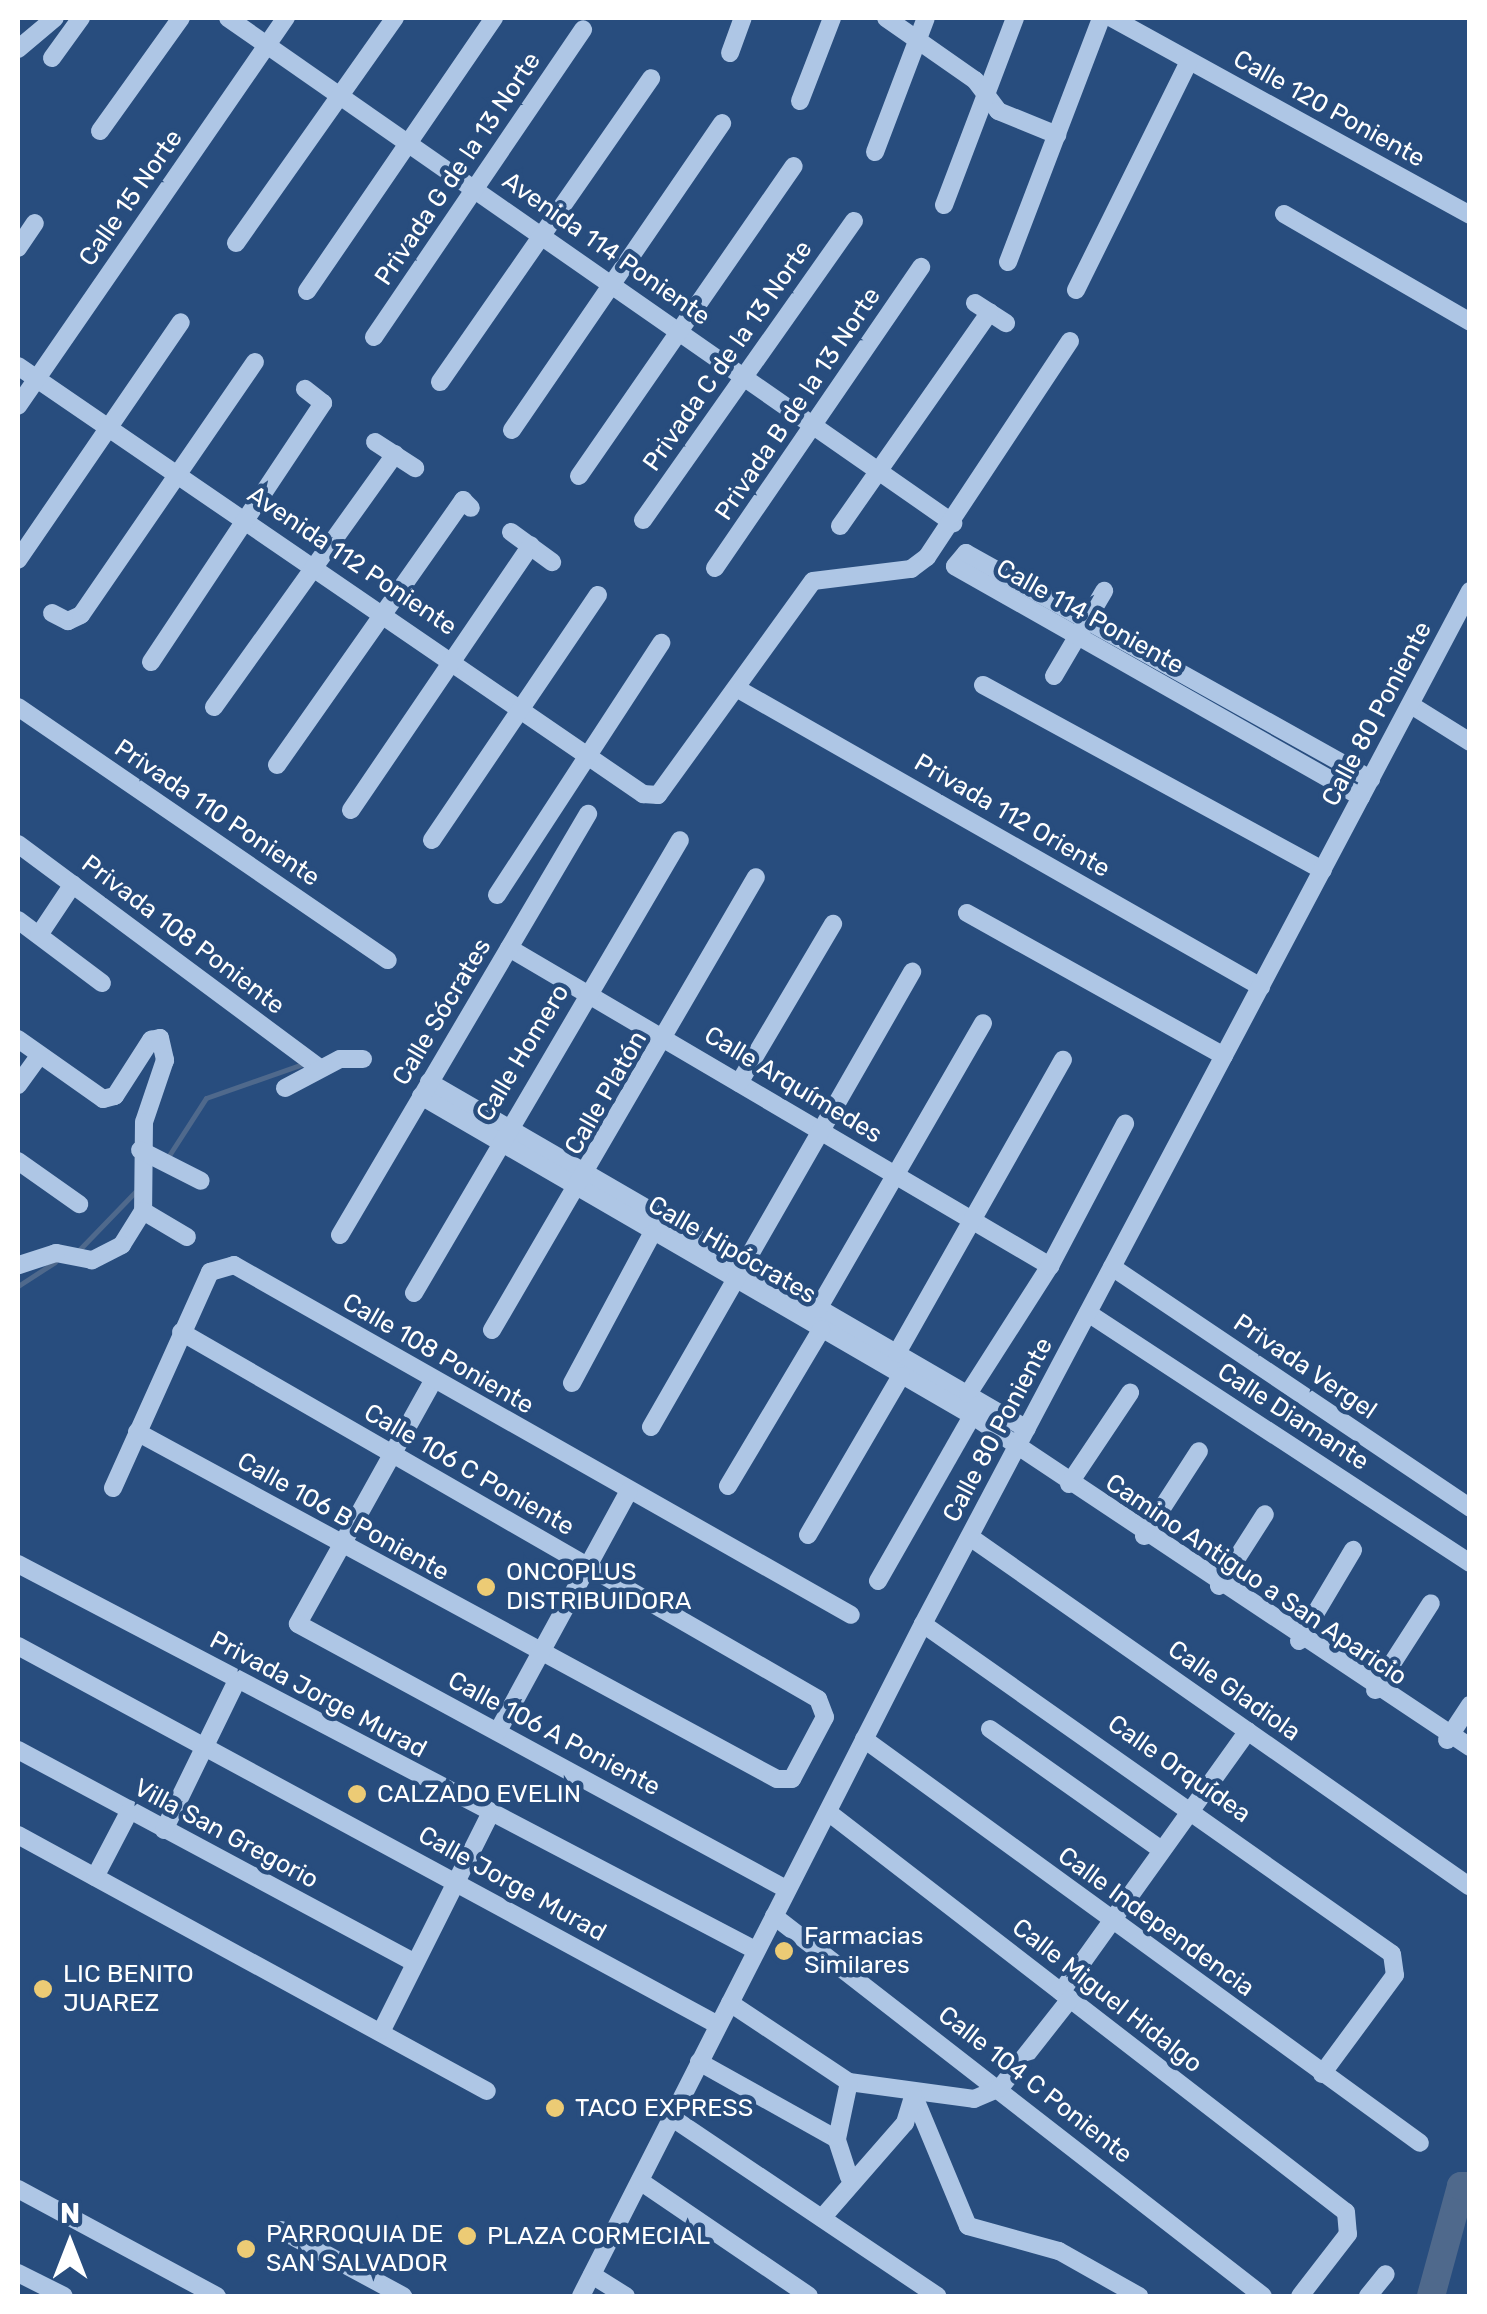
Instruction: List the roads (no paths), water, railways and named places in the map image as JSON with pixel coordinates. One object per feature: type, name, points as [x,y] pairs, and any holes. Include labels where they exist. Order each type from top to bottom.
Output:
[{"type":"street","points":[[18,49],[55,18]]},
{"type":"street","points":[[52,58],[80,18]]},
{"type":"street","points":[[100,131],[181,18]]},
{"type":"street","name":"Avenida 114 Poniente","points":[[228,18],[953,523]]},
{"type":"street","name":"Calle 15 Norte","points":[[18,406],[286,18]]},
{"type":"street","points":[[236,243],[395,18]]},
{"type":"street","points":[[307,291],[494,18]]},
{"type":"street","points":[[730,53],[743,18]]},
{"type":"street","points":[[800,101],[832,18]]},
{"type":"street","points":[[886,18],[986,95],[998,111],[1056,136]]},
{"type":"street","points":[[875,152],[926,18]]},
{"type":"street","points":[[944,205],[1016,18]]},
{"type":"street","points":[[1008,262],[1101,18]]},
{"type":"street","name":"Calle 120 Poniente","points":[[1112,18],[1470,215]]},
{"type":"street","name":"Privada G de la 13 Norte","points":[[374,337],[583,29]]},
{"type":"street","points":[[1076,290],[1189,62]]},
{"type":"street","points":[[440,382],[651,78]]},
{"type":"street","points":[[512,430],[615,285],[722,123]]},
{"type":"street","points":[[579,476],[794,166]]},
{"type":"street","points":[[1284,214],[1470,322]]},
{"type":"street","name":"Privada C de la 13 Norte","points":[[644,520],[854,222]]},
{"type":"street","points":[[18,248],[34,223]]},
{"type":"street","name":"Privada B de la 13 Norte","points":[[714,568],[816,427],[921,268]]},
{"type":"street","points":[[840,526],[990,312]]},
{"type":"street","points":[[18,560],[113,427],[180,322]]},
{"type":"street","points":[[738,689],[813,581],[911,569],[953,523],[1070,341]]},
{"type":"street","points":[[52,614],[75,621],[182,474],[255,362]]},
{"type":"street","name":"Avenida 112 Poniente","points":[[18,366],[182,474],[521,709],[658,795],[738,689]]},
{"type":"street","points":[[151,662],[248,522],[323,402],[305,389]]},
{"type":"street","points":[[375,442],[415,468]]},
{"type":"street","points":[[214,707],[395,454]]},
{"type":"street","points":[[277,765],[466,504]]},
{"type":"street","points":[[511,532],[552,562]]},
{"type":"street","points":[[350,810],[532,546]]},
{"type":"street","name":"Calle 114 Poniente","points":[[1362,797],[955,566],[966,553],[1371,779]]},
{"type":"street","points":[[1054,676],[1104,591]]},
{"type":"street","name":"Calle 80 Poniente","points":[[581,2296],[864,1739],[1470,591]]},
{"type":"street","points":[[432,840],[598,595]]},
{"type":"street","points":[[497,895],[661,643]]},
{"type":"street","points":[[1148,678],[1156,660]]},
{"type":"street","points":[[984,685],[1323,870]]},
{"type":"street","name":"Privada 112 Oriente","points":[[738,689],[1261,987]]},
{"type":"street","points":[[1411,705],[1470,742]]},
{"type":"street","name":"Privada 110 Poniente","points":[[18,707],[388,960]]},
{"type":"street","points":[[1235,726],[1245,709]]},
{"type":"street","name":"Calle Sócrates","points":[[340,1235],[588,814]]},
{"type":"street","name":"Calle Homero","points":[[414,1293],[498,1144],[680,840]]},
{"type":"street","name":"Privada 108 Poniente","points":[[18,844],[318,1067]]},
{"type":"street","name":"Calle Platón","points":[[492,1330],[583,1182],[756,878]]},
{"type":"street","points":[[39,935],[73,884]]},
{"type":"street","points":[[967,913],[1224,1056]]},
{"type":"street","points":[[18,920],[102,983]]},
{"type":"street","points":[[739,1084],[832,924]]},
{"type":"street","name":"Calle Arquímedes","points":[[509,948],[1050,1266]]},
{"type":"street","points":[[651,1428],[817,1130],[912,972]]},
{"type":"street","points":[[818,1308],[983,1023]]},
{"type":"street","points":[[18,1039],[104,1099],[115,1096],[143,1046],[160,1038],[164,1078],[140,1150],[143,1211],[122,1245],[92,1260],[56,1253],[18,1265]]},
{"type":"street","points":[[18,1085],[40,1055]]},
{"type":"street","points":[[285,1088],[318,1067],[363,1059]]},
{"type":"street","points":[[897,1354],[976,1223],[1063,1060]]},
{"type":"street","name":"Calle Hipócrates","points":[[425,1089],[508,1127],[652,1234],[818,1308],[842,1332],[901,1376],[974,1404]]},
{"type":"street","name":"Calle Hipócrates","points":[[425,1089],[498,1144],[583,1182],[738,1272],[821,1330],[842,1332],[897,1354],[1022,1437]]},
{"type":"street","points":[[878,1581],[1125,1124]]},
{"type":"street","points":[[140,1150],[201,1182]]},
{"type":"street","points":[[18,1161],[78,1204]]},
{"type":"street","points":[[143,1211],[187,1236]]},
{"type":"street","points":[[572,1383],[652,1234]]},
{"type":"street","name":"Calle 108 Poniente","points":[[181,1332],[220,1265],[851,1615]]},
{"type":"street","name":"Privada Vergel","points":[[1112,1268],[1470,1508]]},
{"type":"street","name":"Calle Diamante","points":[[1088,1313],[1470,1563]]},
{"type":"street","points":[[728,1486],[821,1330]]},
{"type":"street","points":[[113,1488],[181,1332]]},
{"type":"street","name":"Calle 106 C Poniente","points":[[181,1332],[818,1699],[825,1717],[792,1780]]},
{"type":"street","points":[[808,1535],[901,1376]]},
{"type":"street","points":[[342,1546],[432,1381]]},
{"type":"street","points":[[1069,1484],[1130,1392]]},
{"type":"street","name":"Calle 106 B Poniente","points":[[137,1432],[538,1652],[792,1780]]},
{"type":"street","name":"Camino Antiguo a San Aparicio","points":[[1022,1437],[1069,1484],[1447,1740],[1470,1748]]},
{"type":"street","points":[[1144,1536],[1199,1451]]},
{"type":"street","points":[[498,1732],[538,1652],[630,1491]]},
{"type":"street","points":[[1219,1586],[1265,1514]]},
{"type":"street","name":"Calle Gladiola","points":[[970,1537],[1468,1886]]},
{"type":"street","name":"Calle 106 A Poniente","points":[[342,1546],[298,1624],[786,1889]]},
{"type":"street","points":[[1299,1640],[1354,1550]]},
{"type":"street","name":"Privada Jorge Murad","points":[[18,1564],[755,1950]]},
{"type":"street","points":[[1375,1690],[1431,1603]]},
{"type":"street","name":"Calle Orquídea","points":[[924,1624],[1192,1807],[1398,1964],[1322,2074]]},
{"type":"street","name":"Calle Jorge Murad","points":[[18,1646],[718,2025]]},
{"type":"street","points":[[164,1830],[237,1680]]},
{"type":"street","points":[[1447,1740],[1470,1705]]},
{"type":"street","points":[[990,1729],[1160,1849]]},
{"type":"street","points":[[730,2003],[849,2082],[913,2094],[974,2099],[1000,2088],[1160,1849],[1248,1732]]},
{"type":"street","name":"Calle Independencia","points":[[864,1739],[1420,2144]]},
{"type":"street","name":"Villa San Gregorio","points":[[18,1750],[412,1961]]},
{"type":"street","points":[[95,1877],[130,1810]]},
{"type":"street","name":"Calle Miguel Hidalgo","points":[[828,1812],[1352,2222],[1300,2296]]},
{"type":"street","points":[[382,2030],[412,1961],[490,1814]]},
{"type":"street","points":[[18,1835],[382,2030],[487,2091]]},
{"type":"street","name":"Calle 104 C Poniente","points":[[774,1916],[1263,2296]]},
{"type":"street","points":[[699,2062],[837,2139]]},
{"type":"street","points":[[849,2082],[837,2139],[849,2176]]},
{"type":"street","points":[[822,2218],[849,2176],[905,2123],[913,2094]]},
{"type":"street","points":[[913,2094],[968,2226],[1059,2250],[1139,2296]]},
{"type":"street","points":[[671,2117],[937,2296]]},
{"type":"street","points":[[640,2181],[809,2296]]},
{"type":"street","points":[[18,2188],[217,2296]]},
{"type":"street","points":[[281,2230],[403,2296]]},
{"type":"street","points":[[18,2273],[64,2296]]},
{"type":"street","points":[[1368,2296],[1386,2274]]},
{"type":"street","points":[[592,2275],[626,2296]]},
{"type":"waterway","points":[[168,1157],[206,1098],[300,1065]]},
{"type":"waterway","points":[[79,1250],[136,1191]]},
{"type":"waterway","points":[[18,1286],[55,1262]]},
{"type":"waterway","points":[[1431,2296],[1461,2186],[1470,2186]]},
{"type":"place","name":"ONCOPLUS DISTRIBUIDORA","points":[[486,1587]]},
{"type":"place","name":"CALZADO EVELIN","points":[[357,1794]]},
{"type":"place","name":"Farmacias Similares","points":[[784,1951]]},
{"type":"place","name":"LIC BENITO JUAREZ","points":[[43,1989]]},
{"type":"place","name":"TACO EXPRESS","points":[[555,2108]]},
{"type":"place","name":"PLAZA CORMECIAL","points":[[467,2236]]},
{"type":"place","name":"PARROQUIA DE SAN SALVADOR","points":[[246,2249]]}]
